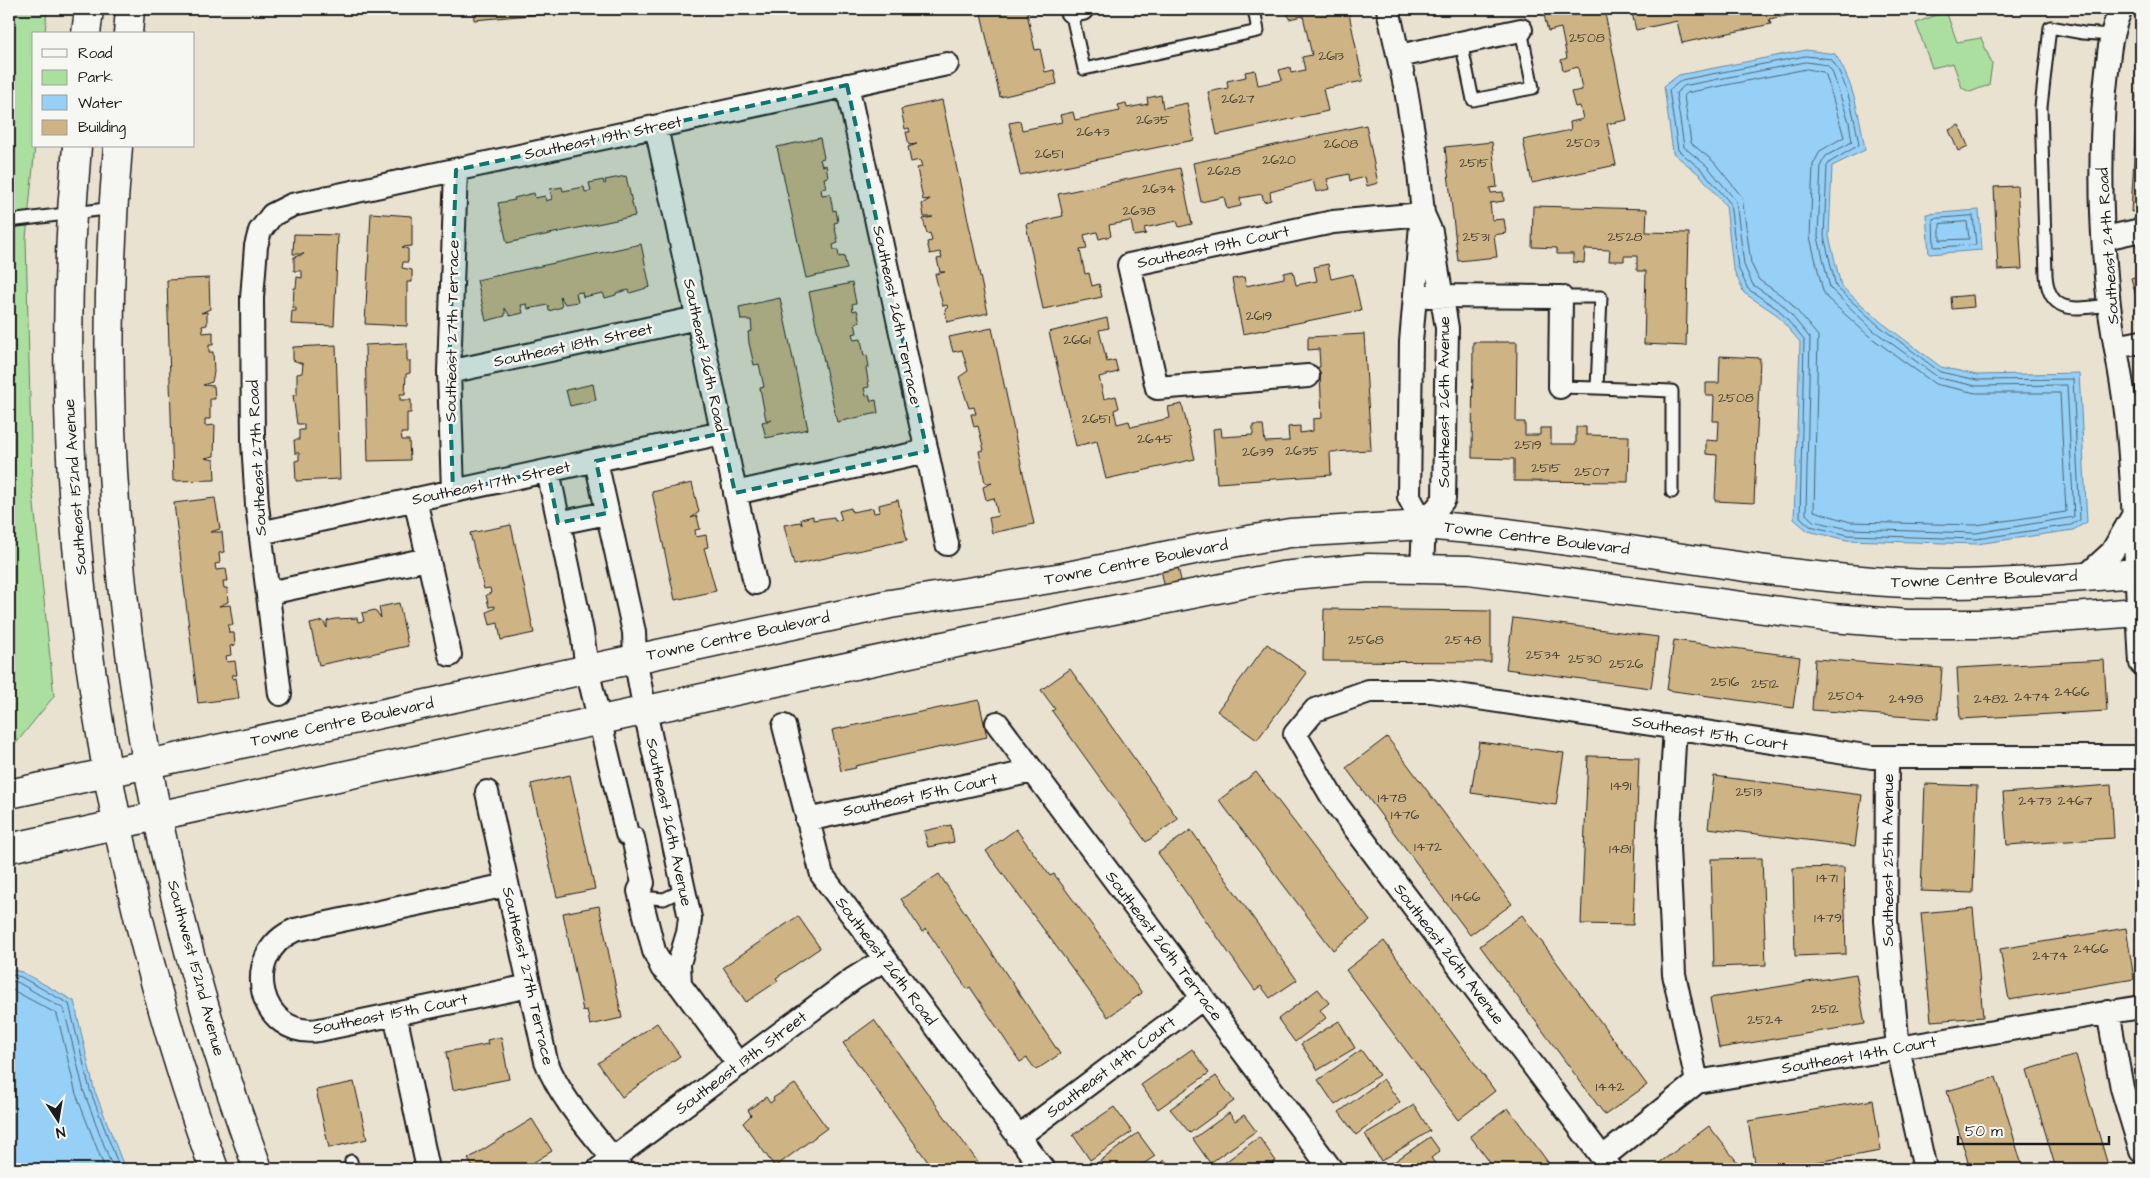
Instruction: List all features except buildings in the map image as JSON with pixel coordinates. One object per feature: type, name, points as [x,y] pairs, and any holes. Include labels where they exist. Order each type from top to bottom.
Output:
[{"type":"street","points":[[86,32],[89,9]]},
{"type":"street","points":[[128,32],[130,9]]},
{"type":"street","name":"Southeast 26th Avenue","points":[[1388,9],[1416,147],[1423,214],[1430,232],[1447,328],[1444,499],[1424,525],[1409,497],[1411,342],[1419,234],[1423,214]]},
{"type":"street","name":"Southeast 24th Road","points":[[2120,9],[2112,36],[2107,67],[2101,155],[2109,305],[2127,420],[2134,514],[2141,663]]},
{"type":"street","points":[[1399,56],[1521,30]]},
{"type":"street","name":"Southeast 19th Street","points":[[264,223],[274,213],[292,205],[947,64]]},
{"type":"street","name":"Southeast 26th Terrace","points":[[847,85],[947,544]]},
{"type":"street","name":"Southeast 26th Road","points":[[656,127],[755,584]]},
{"type":"street","name":"Southeast 152nd Avenue","points":[[77,148],[71,212],[68,364],[75,512],[90,667],[119,824]]},
{"type":"street","points":[[118,148],[109,353],[114,490],[128,638],[148,764]]},
{"type":"street","name":"Southeast 27th Terrace","points":[[452,491],[449,372],[456,170]]},
{"type":"street","name":"Southeast 19th Court","points":[[1308,376],[1158,388],[1130,265],[1333,222],[1423,214]]},
{"type":"street","name":"Southeast 27th Road","points":[[264,223],[256,246],[251,320],[254,469],[280,694]]},
{"type":"street","points":[[2105,238],[2141,230]]},
{"type":"street","points":[[1414,296],[1562,297],[1560,387]]},
{"type":"street","name":"Southeast 18th Street","points":[[449,372],[697,318]]},
{"type":"street","points":[[2116,347],[2141,342]]},
{"type":"street","name":"Southeast 17th Street","points":[[260,533],[722,433]]},
{"type":"street","points":[[735,493],[927,451]]},
{"type":"street","name":"Southeast 26th Avenue","points":[[596,460],[634,632],[635,658],[645,711],[690,924],[679,963],[680,985]]},
{"type":"street","points":[[548,471],[582,632],[587,669],[627,834],[633,838],[643,883],[639,894],[654,951],[662,968],[680,985],[739,1065]]},
{"type":"street","points":[[415,499],[450,655]]},
{"type":"street","points":[[558,522],[607,514]]},
{"type":"street","points":[[2086,576],[2112,552],[2134,514]]},
{"type":"street","points":[[1422,568],[1424,525]]},
{"type":"street","name":"Towne Centre Boulevard","points":[[9,794],[880,606],[1063,577],[1208,547],[1307,531],[1424,525],[1523,534],[1854,580],[1963,583],[2137,573]]},
{"type":"street","points":[[1208,547],[1216,588]]},
{"type":"street","points":[[269,593],[428,559]]},
{"type":"street","points":[[9,848],[1068,619],[1282,576],[1368,568],[1422,568],[1512,574],[1869,622],[1980,624],[2138,612]]},
{"type":"street","points":[[1063,577],[1068,619]]},
{"type":"street","name":"Southeast 15th Court","points":[[1295,734],[1315,710],[1369,691],[1431,691],[1872,757],[2141,757]]},
{"type":"street","name":"Southeast 26th Terrace","points":[[997,723],[1330,1169]]},
{"type":"street","name":"Southeast 26th Road","points":[[784,726],[822,875],[1042,1169]]},
{"type":"street","points":[[1675,728],[1668,847],[1674,974],[1697,1082]]},
{"type":"street","name":"Southeast 26th Avenue","points":[[1295,734],[1335,802],[1606,1164]]},
{"type":"street","name":"Southeast 25th Avenue","points":[[1888,757],[1886,922],[1898,1048],[1925,1169]]},
{"type":"street","name":"Southwest 152nd Avenue","points":[[148,764],[166,858],[200,991],[232,1097],[258,1169]]},
{"type":"street","name":"Southeast 15th Court","points":[[807,820],[1033,771]]},
{"type":"street","name":"Southeast 27th Terrace","points":[[488,792],[529,986],[550,1073],[611,1166]]},
{"type":"street","points":[[119,824],[126,868],[152,976],[214,1169]]},
{"type":"street","name":"Southeast 15th Court","points":[[507,885],[295,930],[275,942],[264,959],[262,976],[267,1003],[277,1018],[294,1029],[314,1031],[529,986]]},
{"type":"street","name":"Southeast 13th Street","points":[[611,1166],[739,1065],[853,980],[885,959]]},
{"type":"street","name":"Southeast 14th Court","points":[[1018,1136],[1203,998]]},
{"type":"street","name":"Southeast 14th Court","points":[[1606,1164],[1697,1082],[2141,1007]]},
{"type":"street","points":[[2108,1012],[2122,1088],[2141,1150]]},
{"type":"street","points":[[395,1014],[428,1169]]},
{"type":"lane","points":[[1077,10],[1084,69],[1258,31],[1254,9]]},
{"type":"lane","points":[[2109,305],[2069,307],[2056,303],[2049,295],[2046,265],[2041,107],[2050,27],[2083,34],[2112,36]]},
{"type":"lane","points":[[1461,42],[1474,100],[1533,88],[1521,30]]},
{"type":"lane","points":[[9,221],[114,208]]},
{"type":"lane","points":[[1562,297],[1601,297],[1597,388]]},
{"type":"lane","points":[[1560,387],[1672,391],[1672,492]]},
{"type":"lane","points":[[639,894],[664,899],[683,890]]},
{"type":"highlighted area","points":[[847,85],[927,451],[735,493],[722,433],[596,461],[607,513],[558,523],[548,471],[453,491],[449,372],[456,170]]},
{"type":"green space","points":[[9,9],[47,9],[45,32],[32,32],[32,148],[35,148],[26,239],[32,485],[54,696],[9,752]]},
{"type":"green space","points":[[1946,11],[1957,42],[1981,38],[1992,64],[1989,85],[1970,92],[1962,88],[1953,63],[1932,68],[1916,23]]},
{"type":"water","points":[[1806,50],[1835,54],[1851,88],[1865,150],[1832,166],[1829,236],[1841,286],[1881,322],[1941,367],[1977,375],[2079,373],[2087,522],[2073,530],[1977,544],[1847,540],[1808,531],[1794,519],[1800,342],[1776,314],[1744,293],[1733,268],[1726,206],[1700,175],[1673,153],[1664,86],[1679,75]]},
{"type":"water","points":[[1979,210],[1982,250],[1929,254],[1926,214]]},
{"type":"water","points":[[9,969],[22,972],[74,1001],[94,1089],[125,1169],[9,1169]]}]
